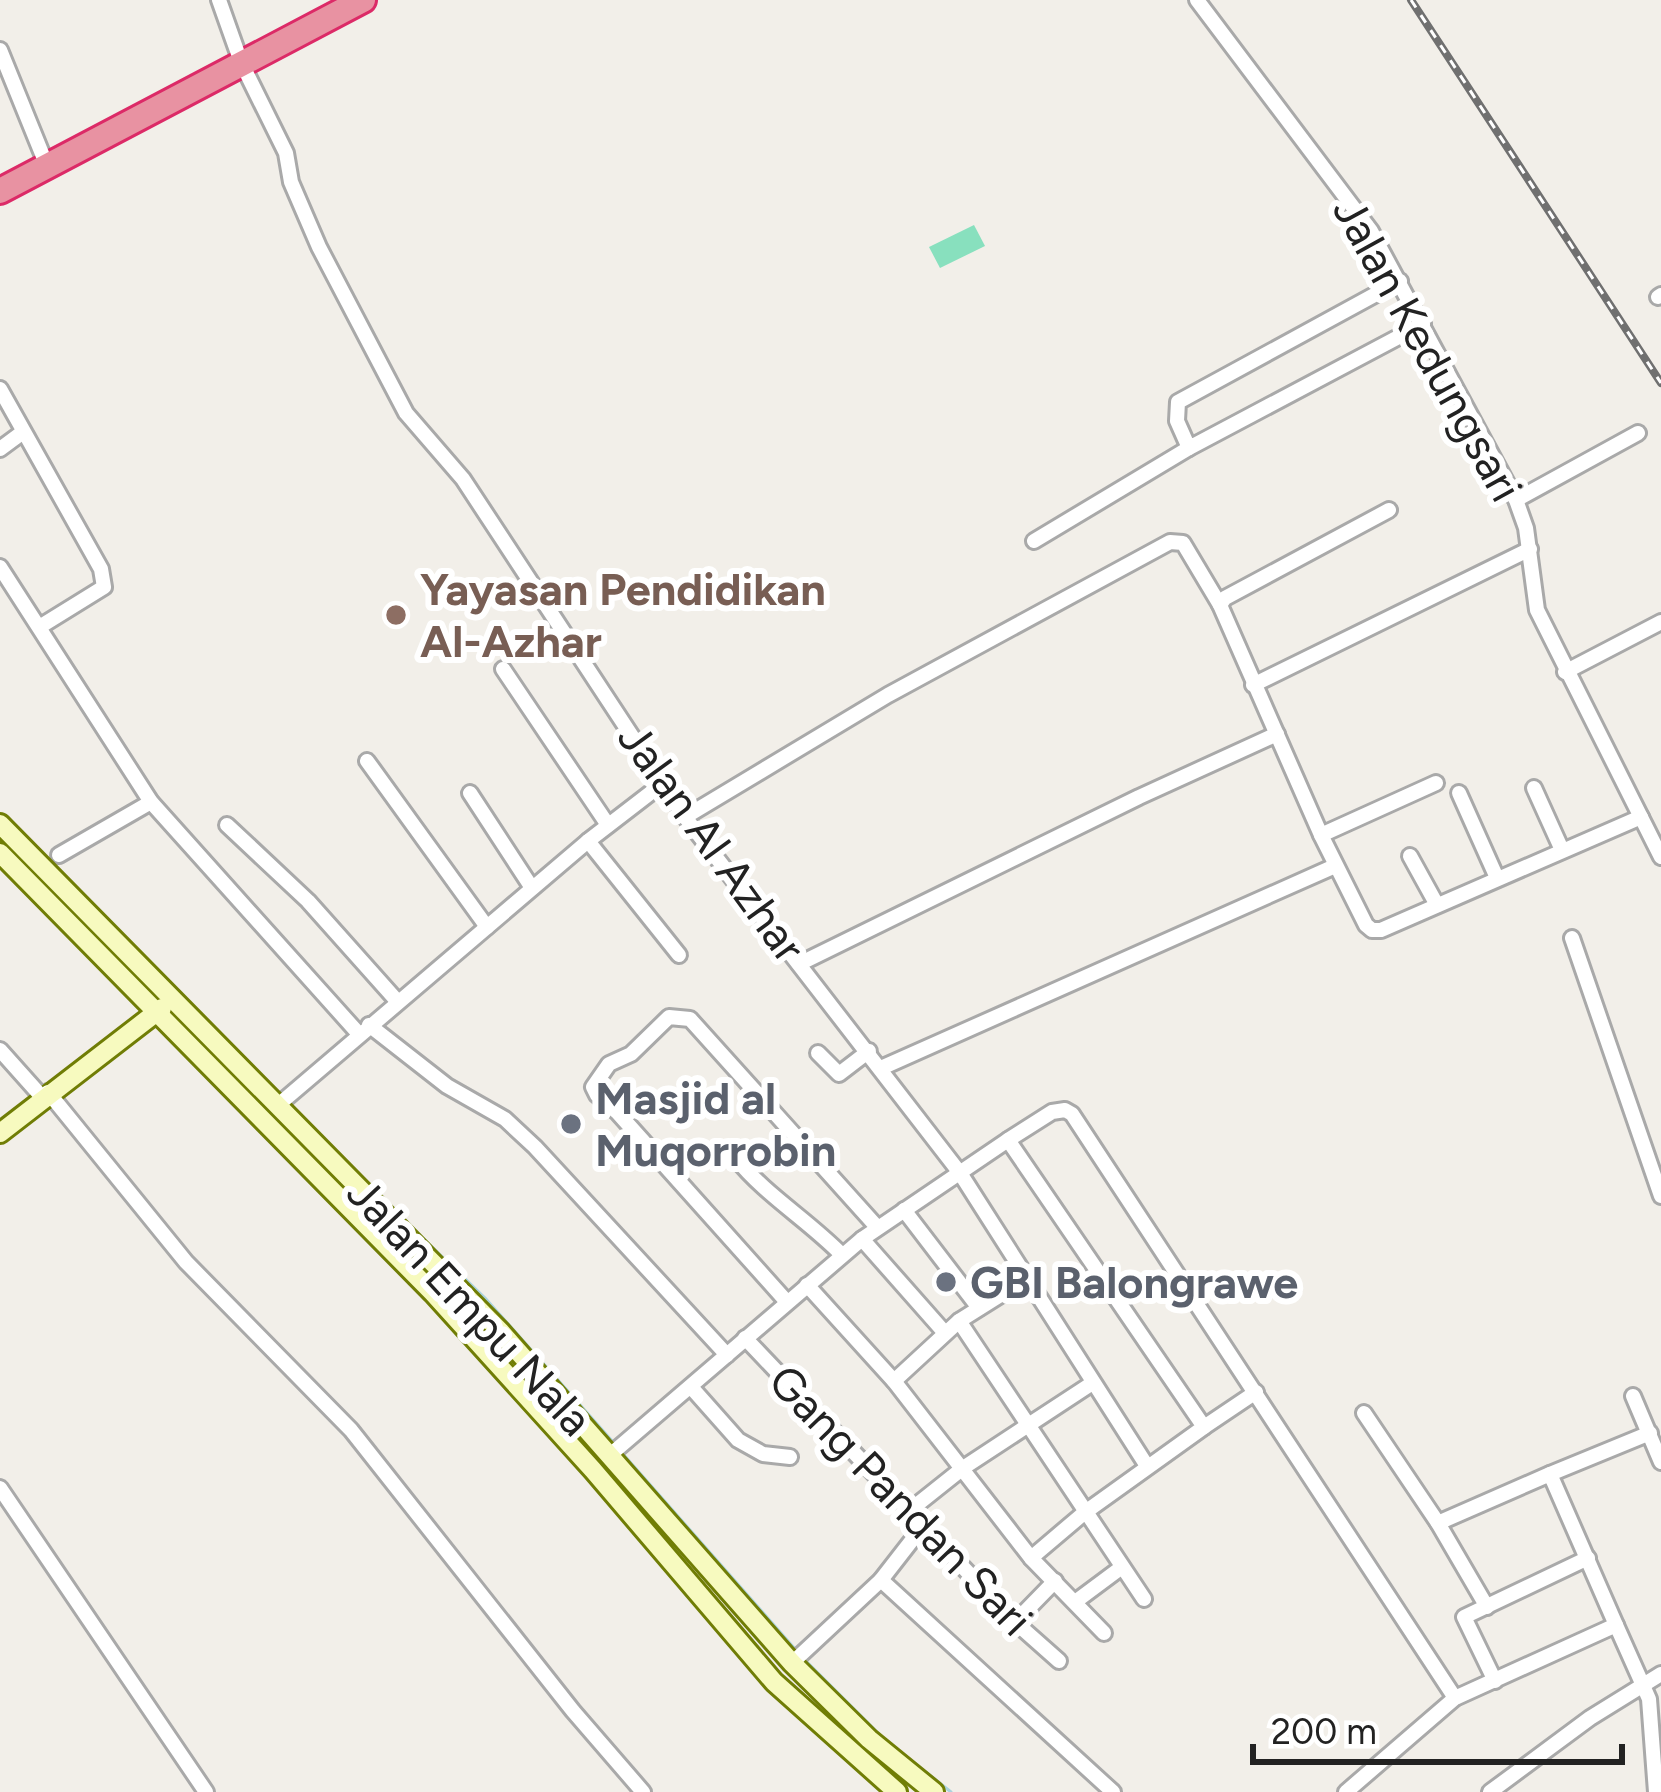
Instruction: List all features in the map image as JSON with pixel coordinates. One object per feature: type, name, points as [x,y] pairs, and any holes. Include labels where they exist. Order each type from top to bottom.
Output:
[{"type":"highway","points":[[0,191],[363,0]]},
{"type":"main road","name":"Jalan Empu Nala","points":[[0,824],[282,1102],[615,1450],[869,1739],[934,1792]]},
{"type":"main road","name":"Jalan Empu Nala","points":[[0,853],[482,1346],[774,1682],[897,1792]]},
{"type":"main road","points":[[0,1133],[173,999]]},
{"type":"street","name":"Jalan Al Azhar","points":[[219,0],[242,62],[286,152],[292,182],[332,277],[406,413],[464,479],[685,817],[960,1173],[1147,1466]]},
{"type":"street","name":"Jalan Kedungsari","points":[[1197,0],[1371,231],[1400,281],[1516,500],[1530,549],[1537,610],[1661,857]]},
{"type":"street","points":[[0,50],[47,166]]},
{"type":"street","points":[[1189,448],[1177,421],[1178,402],[1400,281]]},
{"type":"street","points":[[1034,541],[1189,448],[1423,324]]},
{"type":"street","points":[[0,389],[100,569],[104,587],[41,626]]},
{"type":"street","points":[[0,448],[23,432]]},
{"type":"street","points":[[1516,500],[1638,433]]},
{"type":"street","points":[[1220,605],[1225,598],[1389,510]]},
{"type":"street","points":[[685,817],[888,695],[1170,542],[1183,542],[1191,552],[1220,605],[1335,866],[1372,930],[1641,817]]},
{"type":"street","points":[[1253,685],[1530,549]]},
{"type":"street","points":[[0,567],[151,802],[364,1029],[505,1119],[727,1355]]},
{"type":"street","points":[[1565,672],[1661,622]]},
{"type":"street","points":[[503,669],[608,825]]},
{"type":"street","points":[[800,964],[1276,734]]},
{"type":"street","points":[[368,761],[487,927]]},
{"type":"street","points":[[1321,835],[1436,783]]},
{"type":"street","points":[[282,1102],[588,841],[662,784]]},
{"type":"street","points":[[1534,788],[1562,850]]},
{"type":"street","points":[[470,793],[532,888]]},
{"type":"street","points":[[1459,793],[1497,878]]},
{"type":"street","points":[[59,856],[151,802]]},
{"type":"street","points":[[227,825],[308,902],[398,1002]]},
{"type":"street","points":[[588,841],[679,955]]},
{"type":"street","points":[[1410,856],[1437,904]]},
{"type":"street","points":[[881,1068],[1335,866]]},
{"type":"street","points":[[1572,938],[1661,1196]]},
{"type":"street","points":[[787,1302],[593,1090],[609,1064],[631,1054],[669,1017],[683,1016],[697,1025],[878,1227]]},
{"type":"street","points":[[0,1050],[45,1095],[186,1262],[351,1430],[573,1712],[643,1792]]},
{"type":"street","points":[[818,1053],[839,1074],[868,1051]]},
{"type":"street","points":[[615,1450],[862,1239],[1052,1112],[1065,1110],[1072,1114],[1455,1698]]},
{"type":"street","points":[[1008,1140],[1204,1427]]},
{"type":"street","points":[[735,1156],[753,1178],[814,1226],[842,1255]]},
{"type":"street","points":[[904,1210],[979,1308]]},
{"type":"street","points":[[862,1239],[945,1334]]},
{"type":"street","points":[[894,1381],[958,1321],[1026,1279]]},
{"type":"street","points":[[807,1285],[894,1381],[1031,1558],[1104,1633]]},
{"type":"street","points":[[958,1321],[1144,1599]]},
{"type":"street","name":"Gang Pandan Sari","points":[[745,1338],[1015,1622],[1059,1661]]},
{"type":"street","points":[[909,1510],[1025,1425],[1091,1384]]},
{"type":"street","points":[[691,1387],[738,1440],[763,1454],[790,1456]]},
{"type":"street","points":[[1031,1558],[1147,1466],[1256,1392]]},
{"type":"street","points":[[1633,1396],[1661,1462]]},
{"type":"street","points":[[1364,1413],[1438,1523],[1486,1606]]},
{"type":"street","points":[[1438,1523],[1650,1433]]},
{"type":"street","points":[[1550,1474],[1649,1700],[1656,1792]]},
{"type":"street","points":[[0,1488],[206,1792]]},
{"type":"street","points":[[797,1658],[881,1580],[923,1526]]},
{"type":"street","points":[[1495,1681],[1464,1617],[1588,1558]]},
{"type":"street","points":[[1076,1601],[1123,1567]]},
{"type":"street","points":[[881,1580],[1113,1792]]},
{"type":"street","points":[[1015,1622],[1054,1581]]},
{"type":"street","points":[[1346,1792],[1455,1698],[1616,1625]]},
{"type":"street","points":[[1490,1792],[1590,1718],[1661,1674]]},
{"type":"green space","points":[[974,225],[985,246],[940,268],[929,247]]},
{"type":"waterway","points":[[380,1197],[485,1298],[613,1442]]},
{"type":"waterway","points":[[623,1454],[795,1649]]},
{"type":"waterway","points":[[806,1661],[884,1739],[951,1792]]},
{"type":"railway","points":[[1411,0],[1661,383]]},
{"type":"place","name":"Yayasan Pendidikan Al-Azhar","points":[[396,615]]},
{"type":"place","name":"Masjid al Muqorrobin","points":[[571,1124]]},
{"type":"place","name":"GBI Balongrawe","points":[[946,1282]]}]
